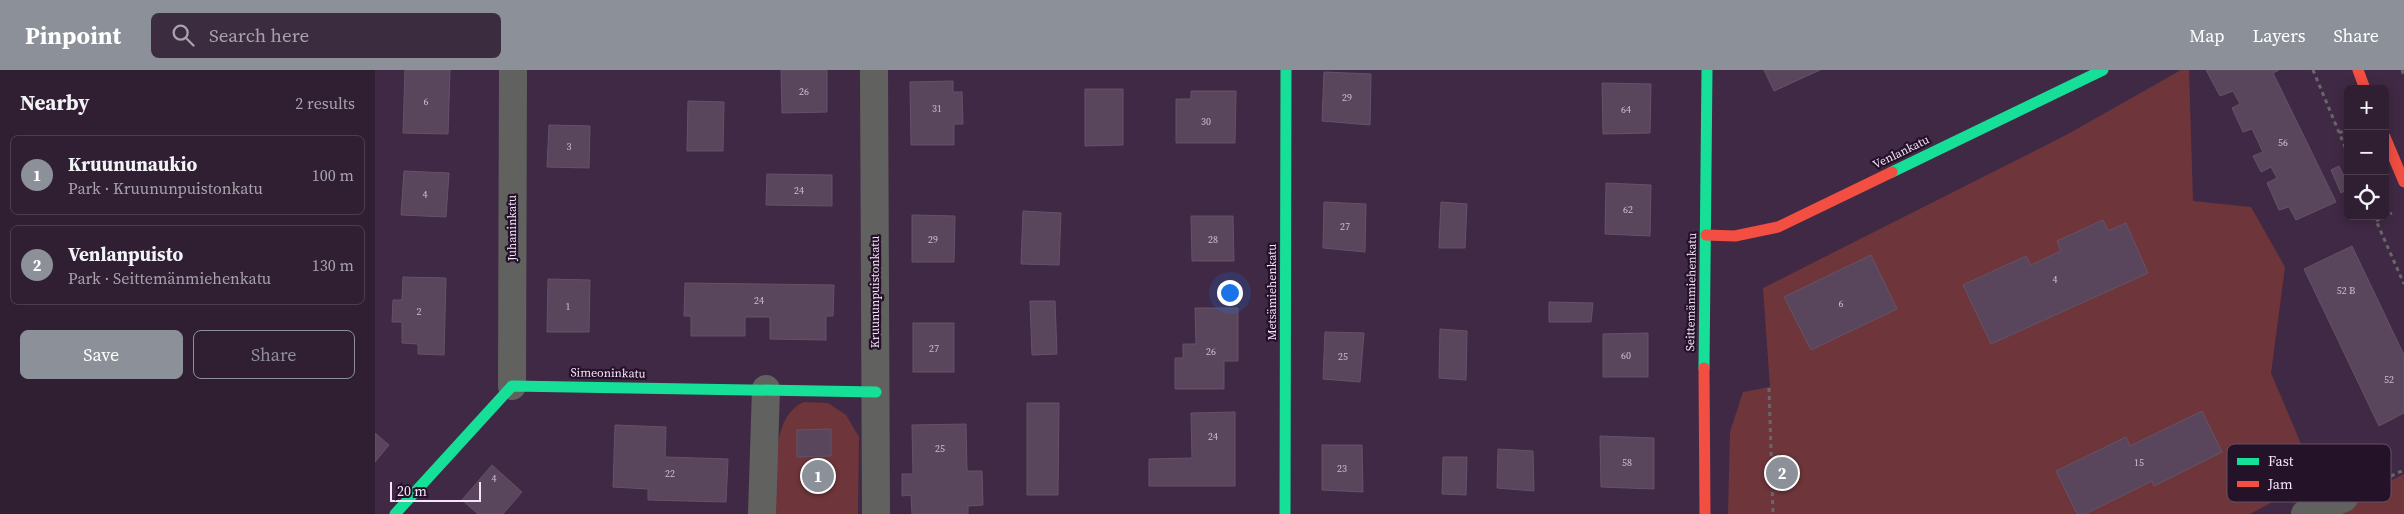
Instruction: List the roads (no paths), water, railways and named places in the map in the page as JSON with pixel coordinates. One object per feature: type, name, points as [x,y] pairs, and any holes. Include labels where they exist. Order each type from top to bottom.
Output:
[{"type":"street","name":"Juhaninkatu","points":[[512,386],[513,70]]},
{"type":"street","name":"Kruununpuistonkatu","points":[[874,70],[875,514]]},
{"type":"street","name":"Metsämiehenkatu","points":[[1285,514],[1286,70]]},
{"type":"street","name":"Seittemänmiehenkatu","points":[[1705,514],[1707,70]]},
{"type":"street","name":"Venlankatu","points":[[1705,235],[1735,236],[1778,226],[2103,70]]},
{"type":"street","points":[[2357,70],[2363,85]]},
{"type":"street","points":[[2389,146],[2404,182]]},
{"type":"street","name":"Simeoninkatu","points":[[512,386],[876,392]]},
{"type":"street","points":[[395,514],[512,386]]},
{"type":"street","points":[[763,514],[766,389]]},
{"type":"street","points":[[2305,514],[2334,502]]},
{"type":"place","name":"Venlanpuisto","points":[[1782,473]]},
{"type":"place","name":"Kruununaukio","points":[[818,476]]}]
